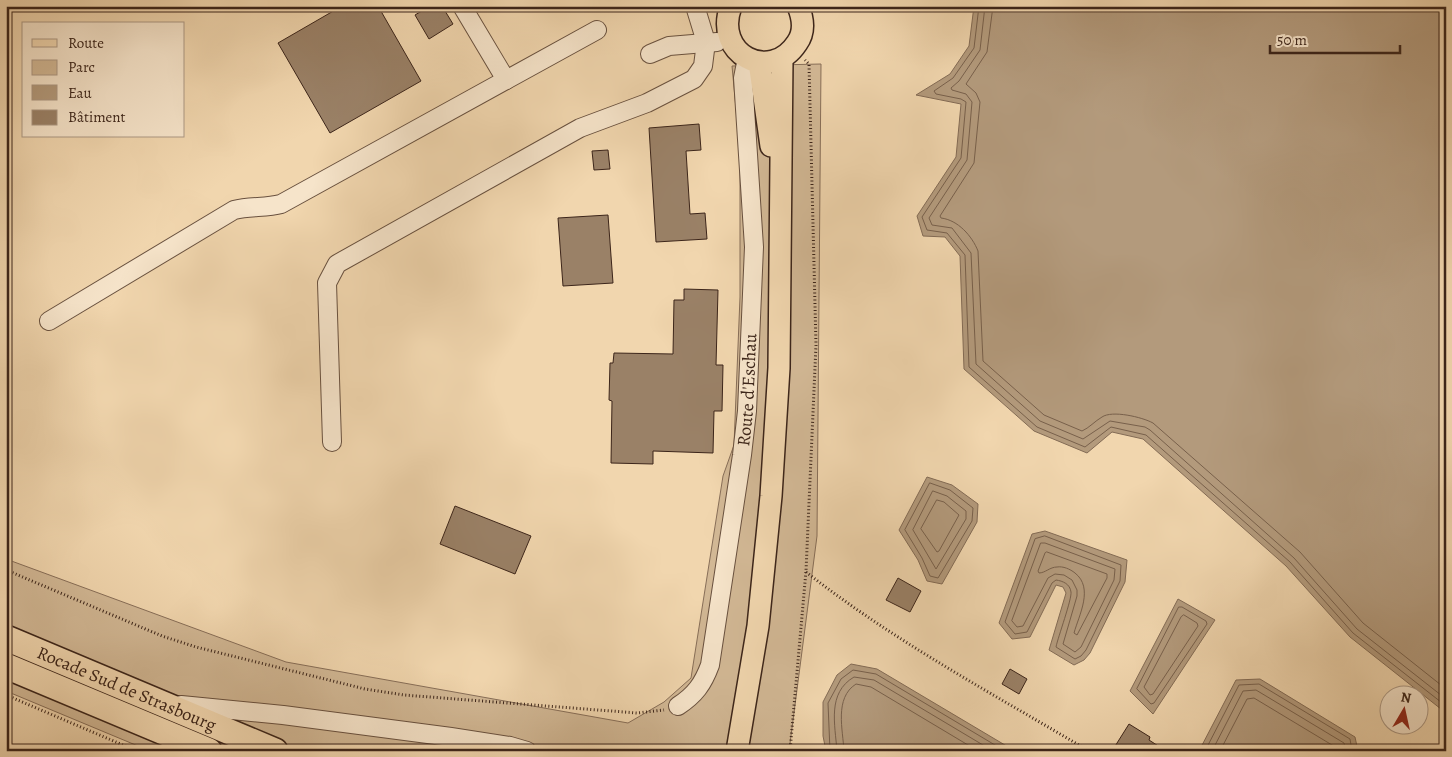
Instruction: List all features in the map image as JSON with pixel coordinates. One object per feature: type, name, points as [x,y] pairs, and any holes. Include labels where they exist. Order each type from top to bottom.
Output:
[{"type":"highway","name":"Rocade Sud de Strasbourg","points":[[6,638],[275,751]]},
{"type":"highway","name":"Rocade Sud de Strasbourg","points":[[6,666],[209,751]]},
{"type":"main road","points":[[731,6],[727,16],[727,29],[730,41],[737,50],[753,60],[771,62],[787,54],[800,40],[803,28],[802,15],[798,6]]},
{"type":"main road","name":"Route d'Eschau","points":[[737,751],[758,626],[771,496],[779,368],[780,213],[787,54]]},
{"type":"main road","name":"Route d'Eschau","points":[[753,60],[780,213]]},
{"type":"street","points":[[462,6],[506,80]]},
{"type":"street","points":[[332,442],[327,283],[337,264],[580,128],[647,103],[694,78],[703,66],[706,42],[695,6]]},
{"type":"street","points":[[49,321],[234,210],[246,207],[270,207],[281,204],[597,30]]},
{"type":"street","points":[[650,54],[669,46],[730,41]]},
{"type":"street","name":"Route d'Eschau","points":[[678,706],[698,690],[710,665],[742,455],[747,411],[754,247],[744,78],[753,60]]},
{"type":"street","points":[[161,702],[235,712],[283,715],[510,746],[527,751]]},
{"type":"path","points":[[787,54],[809,64],[816,344],[806,571],[790,751]]},
{"type":"path","points":[[6,570],[162,636],[365,689],[404,695],[637,713],[658,712],[678,706]]},
{"type":"path","points":[[806,571],[840,599],[936,660],[1089,751]]},
{"type":"path","points":[[6,695],[137,751]]},
{"type":"green space","points":[[821,64],[817,536],[789,751],[150,751],[6,691],[6,559],[286,662],[628,723],[664,702],[691,678],[723,476],[734,445],[740,297],[740,151],[732,66]]},
{"type":"water","points":[[974,6],[1446,6],[1446,713],[1430,700],[1430,684],[1409,684],[1350,637],[1286,566],[1143,439],[1112,432],[1087,453],[1034,431],[964,369],[960,256],[945,237],[923,236],[917,216],[956,157],[961,104],[916,95],[950,74],[969,46]]},
{"type":"water","points":[[927,477],[952,485],[978,504],[977,522],[942,584],[927,581],[918,560],[899,530]]},
{"type":"water","points":[[1045,531],[1127,560],[1125,582],[1090,653],[1084,660],[1074,665],[1049,650],[1066,593],[1063,587],[1056,585],[1030,637],[1012,639],[999,623],[1032,534]]},
{"type":"water","points":[[1178,599],[1215,620],[1153,714],[1130,691]]},
{"type":"water","points":[[851,664],[877,669],[1015,751],[826,751],[823,736],[823,702],[837,675]]},
{"type":"water","points":[[1260,679],[1355,737],[1358,751],[1199,751],[1236,680]]},
{"type":"building","points":[[342,6],[378,6],[421,81],[330,133],[278,43]]},
{"type":"building","points":[[430,6],[442,6],[453,24],[429,39],[415,15]]},
{"type":"building","points":[[699,124],[701,150],[686,151],[690,214],[705,213],[707,239],[656,242],[649,128]]},
{"type":"building","points":[[608,150],[610,169],[594,170],[592,151]]},
{"type":"building","points":[[608,215],[613,283],[563,286],[558,218]]},
{"type":"building","points":[[684,289],[718,290],[716,365],[723,365],[722,411],[714,411],[713,453],[653,451],[653,464],[611,463],[612,401],[609,400],[610,363],[613,363],[614,353],[673,354],[674,300],[684,300]]},
{"type":"building","points":[[455,506],[531,536],[515,574],[440,544]]},
{"type":"building","points":[[898,578],[921,591],[910,612],[886,600]]},
{"type":"building","points":[[1010,669],[1027,679],[1019,694],[1002,684]]},
{"type":"building","points":[[1129,724],[1150,737],[1149,740],[1166,751],[1112,751]]}]
